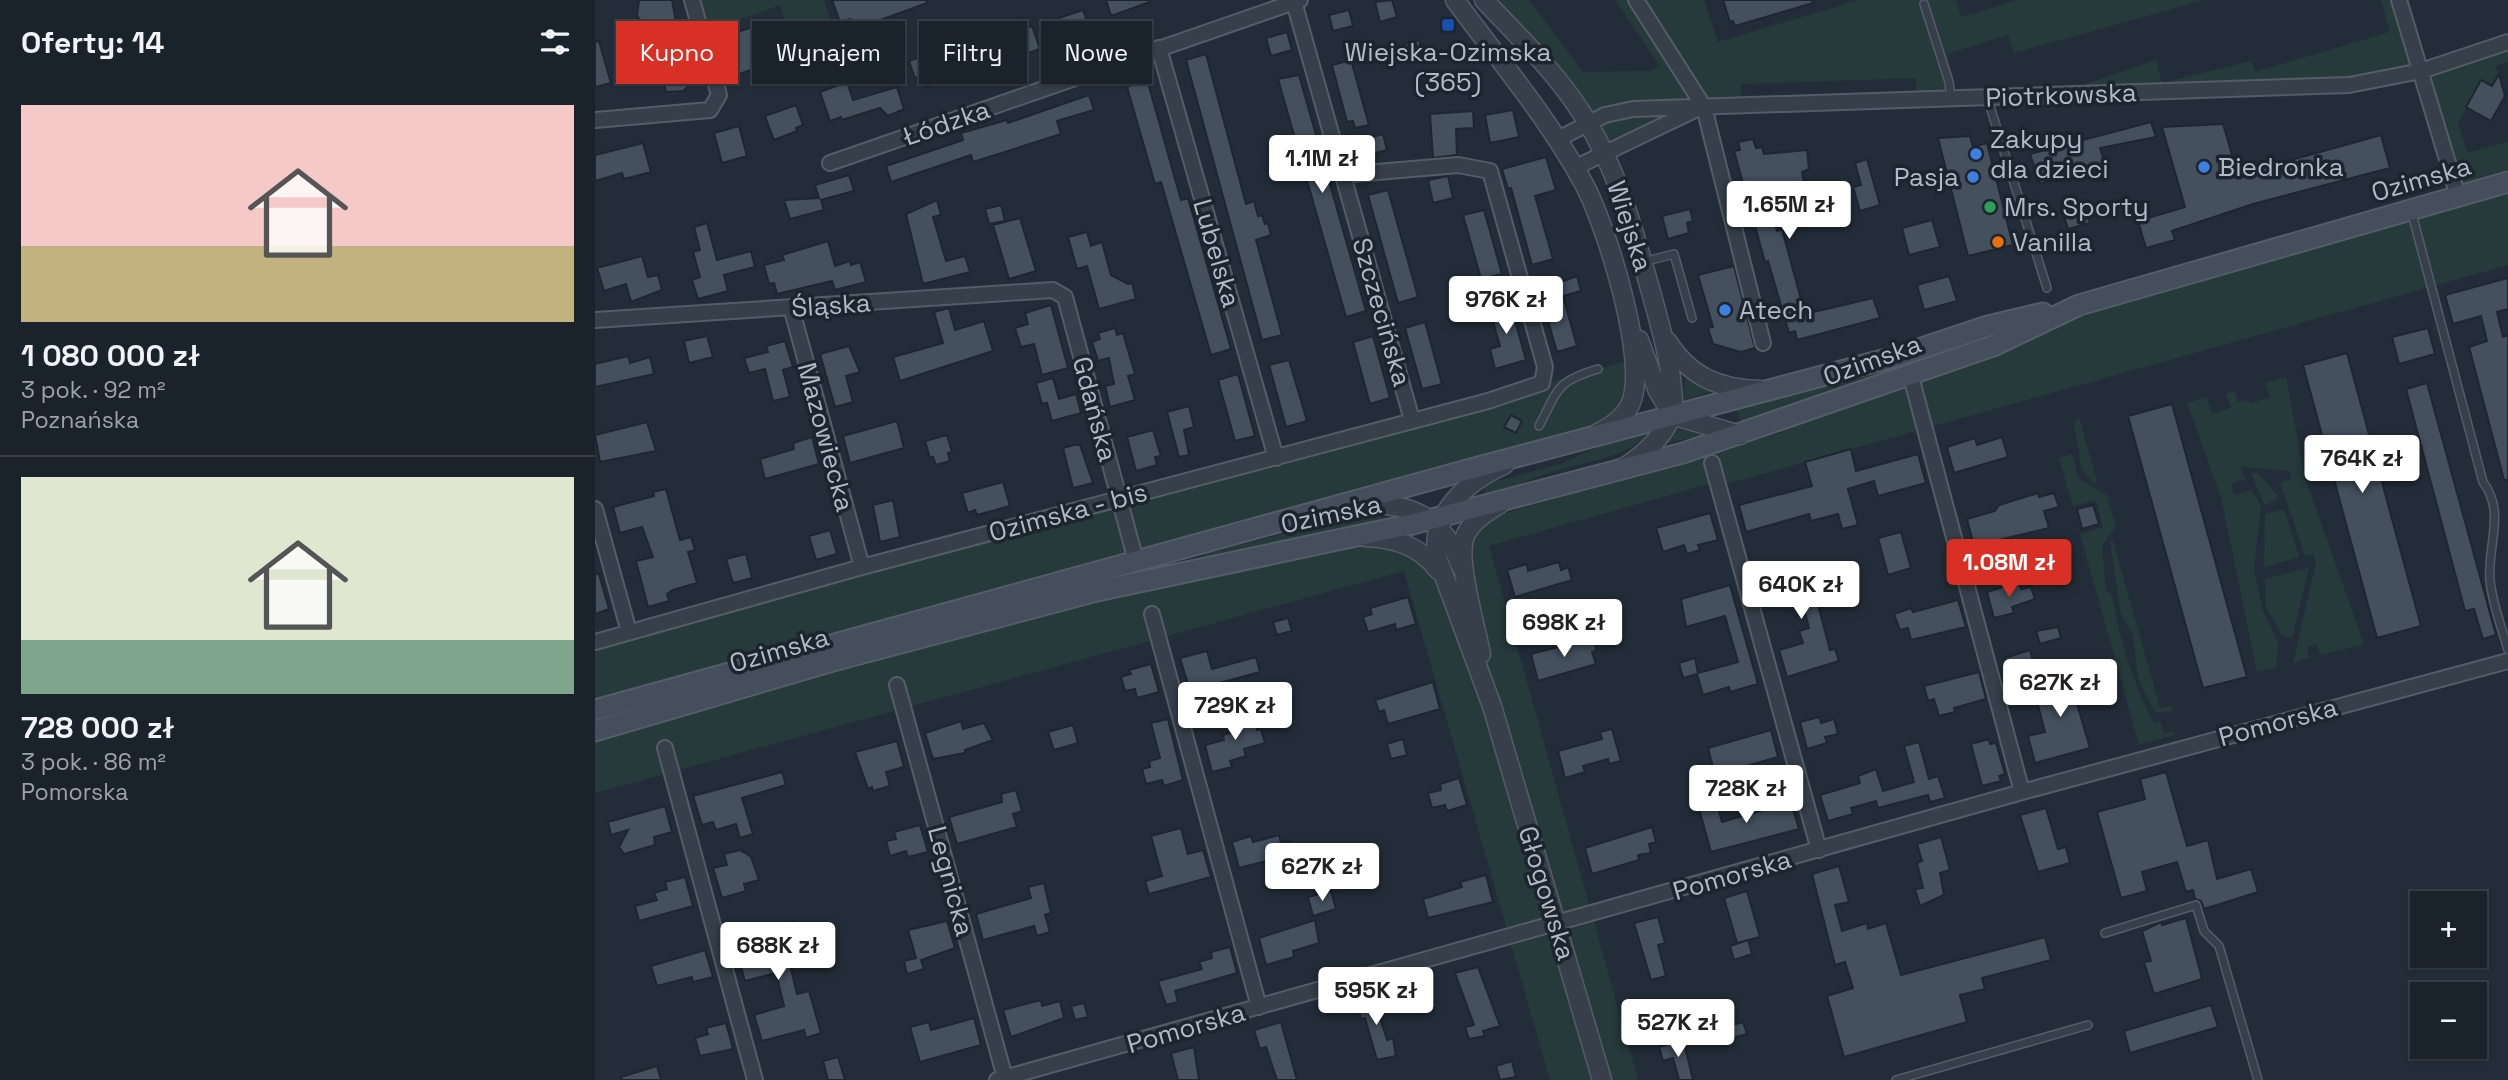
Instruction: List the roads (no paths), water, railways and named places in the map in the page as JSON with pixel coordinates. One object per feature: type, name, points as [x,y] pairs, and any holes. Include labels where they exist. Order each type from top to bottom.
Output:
[{"type":"main road","name":"Ozimska","points":[[595,710],[1672,415],[1901,355],[1987,326],[2065,310],[2508,182]]},
{"type":"main road","name":"Ozimska","points":[[595,731],[833,661],[1097,591],[1437,521],[1620,470],[1740,435],[1993,346],[2065,310]]},
{"type":"street","points":[[595,120],[711,110],[719,95],[692,0]]},
{"type":"street","name":"Wiejska","points":[[1455,0],[1574,168],[1594,206],[1628,311],[1635,359],[1633,397],[1617,421],[1585,439]]},
{"type":"street","name":"Wiejska","points":[[1484,0],[1563,87],[1588,123],[1603,152],[1622,195],[1662,333],[1672,386],[1672,415]]},
{"type":"street","points":[[1636,0],[1702,107],[1763,343]]},
{"type":"street","points":[[2400,0],[2458,196]]},
{"type":"street","name":"Łódzka","points":[[831,163],[1297,1]]},
{"type":"street","name":"Szczecińska","points":[[1297,1],[1412,420]]},
{"type":"street","name":"Piotrkowska","points":[[1556,140],[1588,123],[1621,111],[2349,85],[2421,71],[2508,42]]},
{"type":"street","name":"Lubelska","points":[[1159,48],[1276,458]]},
{"type":"street","name":"Piotrkowska","points":[[1574,168],[1702,107]]},
{"type":"street","points":[[1343,175],[1458,165],[1490,171],[1545,367],[1542,383]]},
{"type":"street","name":"Śląska","points":[[595,320],[1053,290],[1065,297]]},
{"type":"street","name":"Gdańska","points":[[1065,297],[1136,561]]},
{"type":"street","name":"Mazowiecka","points":[[791,307],[862,567]]},
{"type":"street","points":[[1628,311],[1657,389],[1672,415],[1740,435]]},
{"type":"street","points":[[1662,333],[1677,356],[1703,380],[1738,388],[1771,390]]},
{"type":"street","points":[[1910,373],[2022,792]]},
{"type":"street","name":"Ozimska - bis","points":[[595,642],[862,567],[1523,391],[1542,383]]},
{"type":"street","points":[[1620,470],[1656,439],[1672,415]]},
{"type":"street","points":[[1335,507],[1369,504],[1404,506],[1437,521],[1475,481],[1502,466],[1549,449]]},
{"type":"street","points":[[1712,463],[1819,850]]},
{"type":"street","name":"Głogowska","points":[[1492,706],[1463,560],[1465,535],[1485,513],[1504,502]]},
{"type":"street","points":[[595,509],[629,632]]},
{"type":"street","name":"Głogowska","points":[[1437,521],[1436,551],[1445,583],[1492,706],[1602,1080]]},
{"type":"street","name":"Głogowska","points":[[1437,521],[1453,547],[1470,593]]},
{"type":"street","name":"Głogowska","points":[[1351,537],[1384,538],[1416,549],[1432,562],[1445,583]]},
{"type":"street","points":[[1152,614],[1259,1007]]},
{"type":"street","name":"Pomorska","points":[[1001,1079],[1557,925],[2022,792],[2508,661]]},
{"type":"street","name":"Legnicka","points":[[897,685],[1001,1079]]},
{"type":"street","points":[[665,748],[755,1080]]},
{"type":"lane","points":[[1924,4],[1951,98]]},
{"type":"lane","points":[[1987,97],[2047,288]]},
{"type":"lane","points":[[2411,209],[2483,482],[2490,491],[2495,512],[2490,579],[2508,650]]},
{"type":"lane","points":[[1643,262],[1674,254],[1692,318]]},
{"type":"lane","points":[[1539,426],[1558,390],[1570,377],[1598,369]]},
{"type":"lane","points":[[1542,383],[1558,390]]},
{"type":"lane","points":[[2105,933],[2196,905],[2204,931],[2219,946],[2258,1080]]},
{"type":"lane","points":[[1896,1080],[2088,1025]]},
{"type":"place","name":"Wiejska-Ozimska (365)","points":[[1448,25]]},
{"type":"place","name":"Zakupy dla dzieci","points":[[1976,154]]},
{"type":"place","name":"Biedronka","points":[[2204,167]]},
{"type":"place","name":"Pasja","points":[[1973,177]]},
{"type":"place","name":"Mrs. Sporty","points":[[1990,207]]},
{"type":"place","name":"Vanilla","points":[[1998,242]]},
{"type":"place","name":"Atech","points":[[1725,310]]}]
